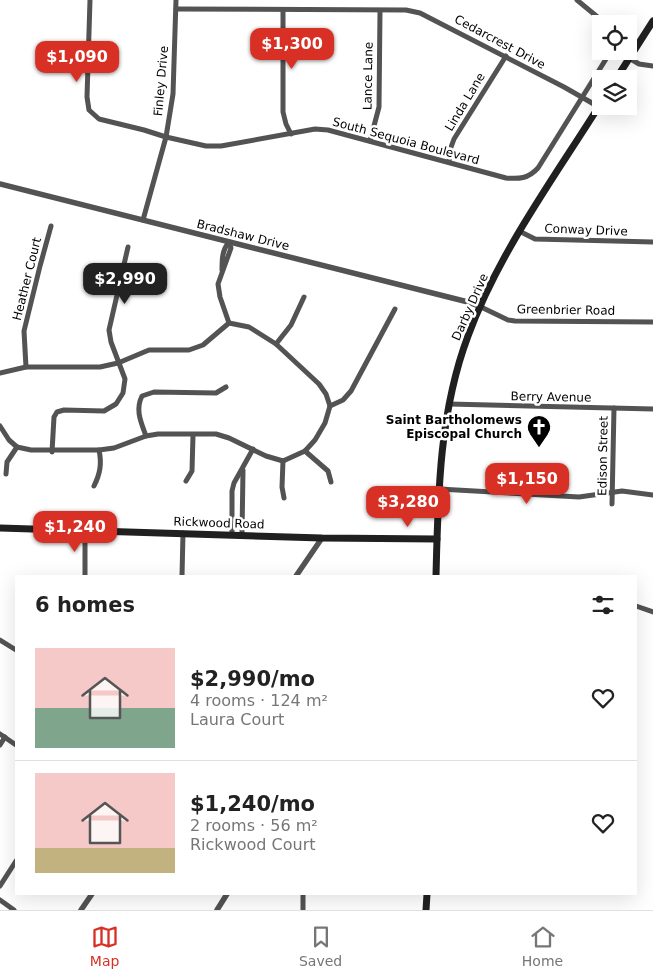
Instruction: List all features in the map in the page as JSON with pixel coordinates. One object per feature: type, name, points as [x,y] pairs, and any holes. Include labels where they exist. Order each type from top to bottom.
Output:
[{"type":"main road","points":[[637,46],[653,21]]},
{"type":"main road","name":"Darby Drive","points":[[436,575],[439,489],[443,445],[449,404],[468,336],[519,231],[594,115]]},
{"type":"main road","name":"Rickwood Road","points":[[0,528],[242,534],[322,538],[437,539]]},
{"type":"main road","points":[[426,910],[427,895]]},
{"type":"street","name":"South Sequoia Boulevard","points":[[90,0],[87,97],[89,110],[99,120],[166,137],[214,146],[316,129],[328,130],[506,178],[520,179],[527,177],[538,168],[606,60]]},
{"type":"street","name":"Finley Drive","points":[[143,220],[166,137],[173,94],[176,0]]},
{"type":"street","points":[[577,0],[595,15]]},
{"type":"street","name":"Cedarcrest Drive","points":[[176,8],[406,10],[420,13],[592,102]]},
{"type":"street","points":[[283,10],[283,112],[291,134]]},
{"type":"street","name":"Lance Lane","points":[[370,141],[379,107],[380,11]]},
{"type":"street","name":"Linda Lane","points":[[449,162],[450,150],[454,139],[506,56]]},
{"type":"street","points":[[632,60],[639,64],[653,66]]},
{"type":"street","name":"Bradshaw Drive","points":[[0,184],[468,302],[481,307]]},
{"type":"street","name":"Heather Court","points":[[26,366],[24,331],[51,226]]},
{"type":"street","name":"Conway Drive","points":[[519,231],[535,239],[653,242]]},
{"type":"street","points":[[229,242],[225,247],[222,259],[222,273],[218,284],[229,323]]},
{"type":"street","points":[[52,452],[54,417],[57,412],[64,410],[104,411],[116,404],[123,393],[125,379],[111,342],[109,330],[128,248]]},
{"type":"street","points":[[276,344],[291,325],[304,297]]},
{"type":"street","name":"Greenbrier Road","points":[[481,307],[508,320],[515,321],[653,322]]},
{"type":"street","points":[[330,406],[343,400],[351,391],[395,309]]},
{"type":"street","points":[[0,373],[26,366],[100,367],[118,363],[149,350],[189,350],[203,345],[229,323],[241,324],[276,344],[319,384],[326,394],[330,406],[325,423],[315,440],[305,451],[283,461],[225,436],[216,434],[158,434],[146,436],[114,448],[99,450],[52,452],[31,450],[17,447],[9,440],[0,426]]},
{"type":"street","points":[[146,436],[138,410],[138,403],[142,396],[154,392],[216,393],[226,387]]},
{"type":"street","name":"Berry Avenue","points":[[449,404],[653,409]]},
{"type":"street","name":"Edison Street","points":[[612,504],[614,408]]},
{"type":"street","points":[[186,481],[192,471],[193,435]]},
{"type":"street","points":[[6,474],[7,462],[17,447]]},
{"type":"street","points":[[232,534],[232,491],[234,483],[243,470],[253,449]]},
{"type":"street","points":[[94,486],[100,475],[99,450]]},
{"type":"street","points":[[305,451],[328,471],[331,482]]},
{"type":"street","points":[[283,461],[282,487],[284,498]]},
{"type":"street","points":[[242,534],[243,470]]},
{"type":"street","points":[[439,489],[579,497],[612,491],[642,492],[653,495]]},
{"type":"street","points":[[85,531],[85,575]]},
{"type":"street","points":[[182,575],[183,533]]},
{"type":"street","points":[[297,575],[322,538]]},
{"type":"street","points":[[637,606],[653,612]]},
{"type":"street","points":[[0,640],[15,649]]},
{"type":"street","points":[[0,745],[2,736],[15,744]]},
{"type":"street","points":[[0,886],[15,863]]},
{"type":"street","points":[[81,910],[91,895]]},
{"type":"street","points":[[216,910],[226,895]]},
{"type":"street","points":[[303,895],[303,910]]},
{"type":"street","points":[[0,900],[14,910]]},
{"type":"place","name":"Saint Bartholomews Episcopal Church","points":[[539,448]]}]
